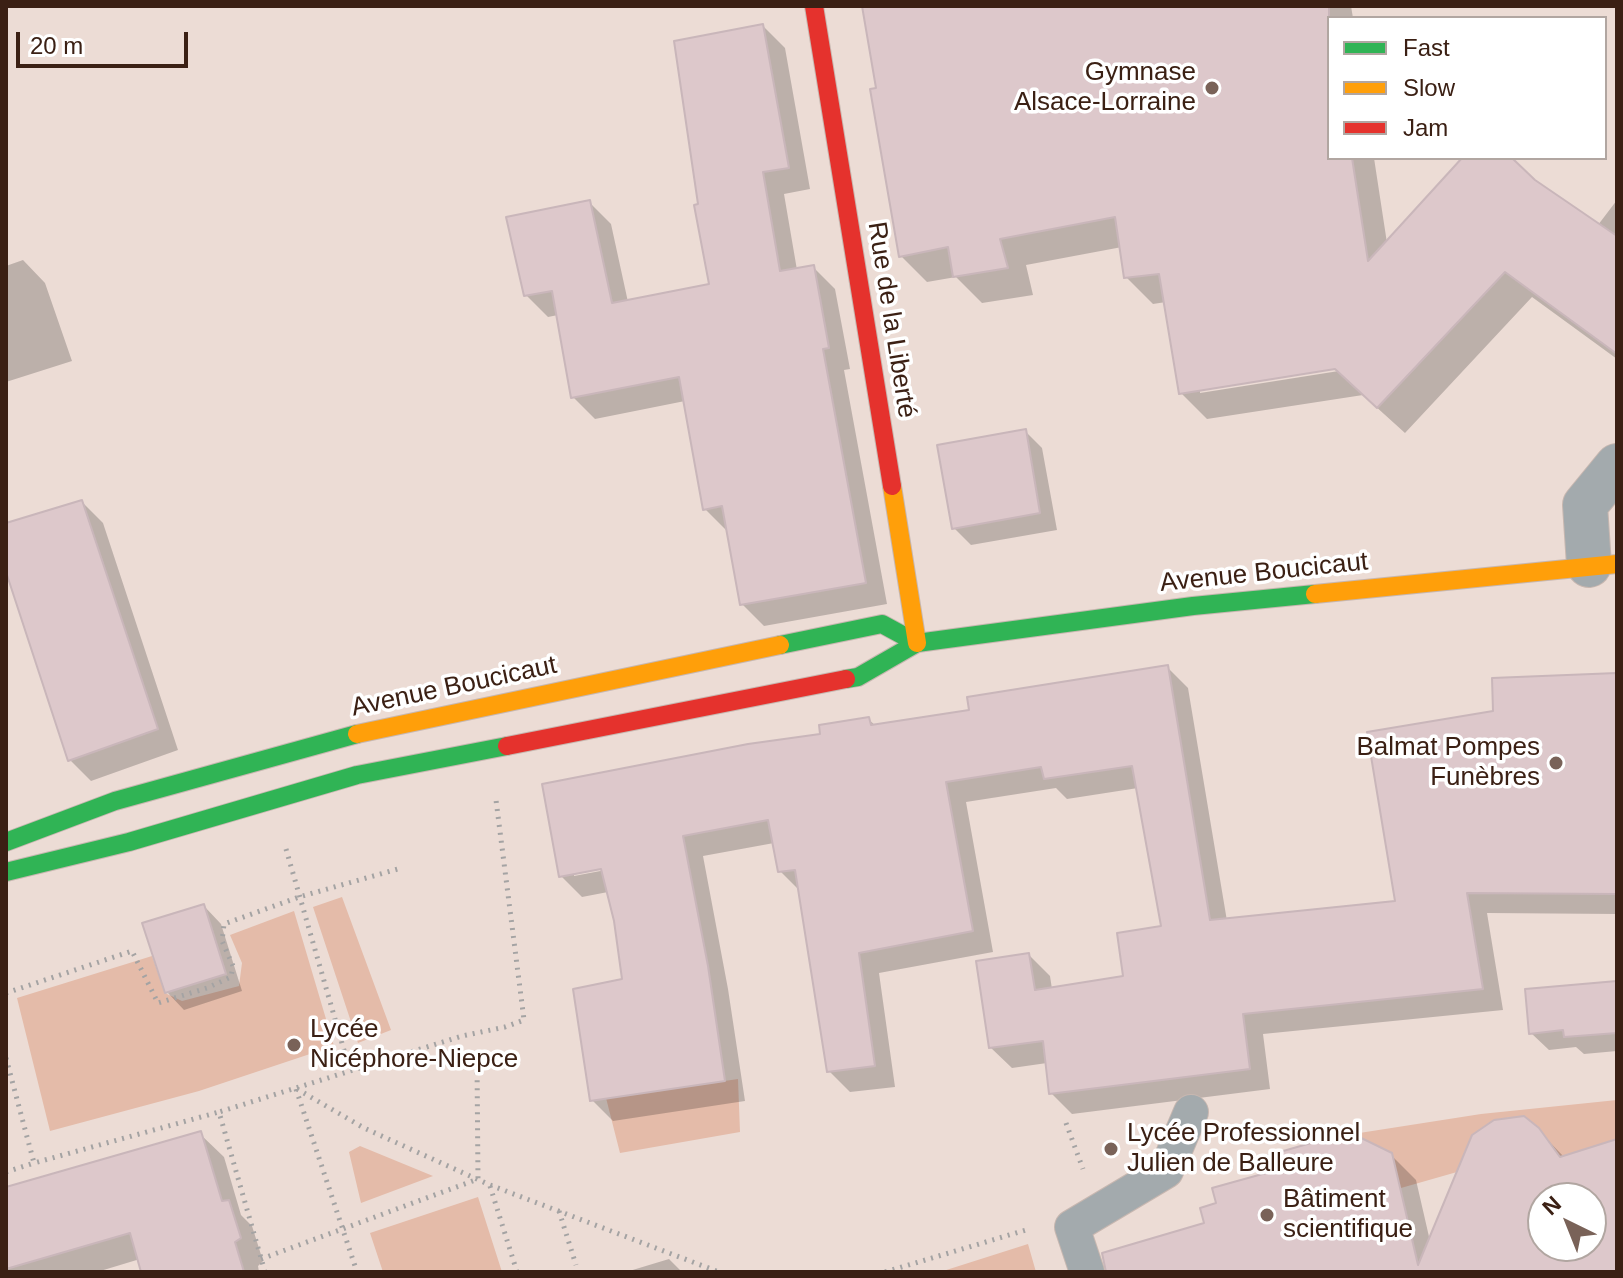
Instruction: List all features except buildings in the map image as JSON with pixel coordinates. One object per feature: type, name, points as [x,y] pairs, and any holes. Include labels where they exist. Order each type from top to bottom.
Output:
[{"type":"main road","name":"Rue de la Liberté","points":[[814,6],[917,643]]},
{"type":"main road","name":"Avenue Boucicaut","points":[[6,872],[129,842],[357,775],[858,677],[917,643],[1193,606],[1603,564]]},
{"type":"main road","name":"Avenue Boucicaut","points":[[6,842],[115,801],[348,736],[882,624],[917,643]]},
{"type":"street","points":[[1603,564],[1585,505],[1617,466]]},
{"type":"lane","points":[[1087,1272],[1072,1227],[1166,1171],[1191,1112]]},
{"type":"path","points":[[6,1172],[219,1112],[462,1036],[524,1020],[492,786]]},
{"type":"path","points":[[285,847],[350,1071]]},
{"type":"path","points":[[6,993],[132,951],[158,1003],[207,988],[231,977],[233,966],[222,941],[224,924],[299,897],[398,869]]},
{"type":"path","points":[[6,1058],[34,1163]]},
{"type":"path","points":[[477,1064],[478,1179]]},
{"type":"path","points":[[296,1089],[364,1128],[490,1185],[719,1272]]},
{"type":"path","points":[[296,1089],[357,1272]]},
{"type":"path","points":[[219,1112],[265,1272]]},
{"type":"path","points":[[261,1259],[478,1179]]},
{"type":"path","points":[[490,1185],[517,1272]]},
{"type":"path","points":[[559,1210],[576,1265]]},
{"type":"path","points":[[885,1272],[1025,1230],[1072,1227]]},
{"type":"shaded area","points":[[342,897],[391,1030],[358,1043],[313,907]]},
{"type":"shaded area","points":[[294,911],[334,1046],[199,1091],[50,1131],[17,998],[152,956],[165,993],[182,1001],[239,986],[242,963],[230,935]]},
{"type":"shaded area","points":[[738,1079],[740,1132],[620,1153],[606,1098]]},
{"type":"shaded area","points":[[1617,1100],[1617,1139],[1558,1158],[1539,1128],[1528,1119],[1513,1117],[1494,1120],[1472,1135],[1463,1156],[1464,1170],[1366,1198],[1280,1169],[1277,1152],[1353,1134],[1481,1114]]},
{"type":"shaded area","points":[[360,1146],[433,1176],[361,1203],[349,1152]]},
{"type":"shaded area","points":[[478,1197],[502,1272],[383,1272],[370,1233]]},
{"type":"shaded area","points":[[1028,1244],[1036,1272],[940,1272]]},
{"type":"traffic: fast","points":[[846,679],[858,677],[917,643],[1193,606],[1315,594]]},
{"type":"traffic: fast","points":[[780,645],[882,624],[917,643]]},
{"type":"traffic: fast","points":[[6,842],[115,801],[357,734]]},
{"type":"traffic: fast","points":[[6,872],[129,842],[357,775],[507,746]]},
{"type":"traffic: slow","points":[[892,486],[917,643]]},
{"type":"traffic: slow","points":[[1315,594],[1617,564]]},
{"type":"traffic: slow","points":[[357,734],[780,645]]},
{"type":"traffic: jam","points":[[814,6],[892,486]]},
{"type":"traffic: jam","points":[[507,746],[846,679]]},
{"type":"place","name":"Gymnase Alsace-Lorraine","points":[[1212,88]]},
{"type":"place","name":"Balmat Pompes Funèbres","points":[[1556,763]]},
{"type":"place","name":"Lycée Nicéphore-Niepce","points":[[294,1045]]},
{"type":"place","name":"Lycée Professionnel Julien de Balleure","points":[[1111,1149]]},
{"type":"place","name":"Bâtiment scientifique","points":[[1267,1215]]}]
